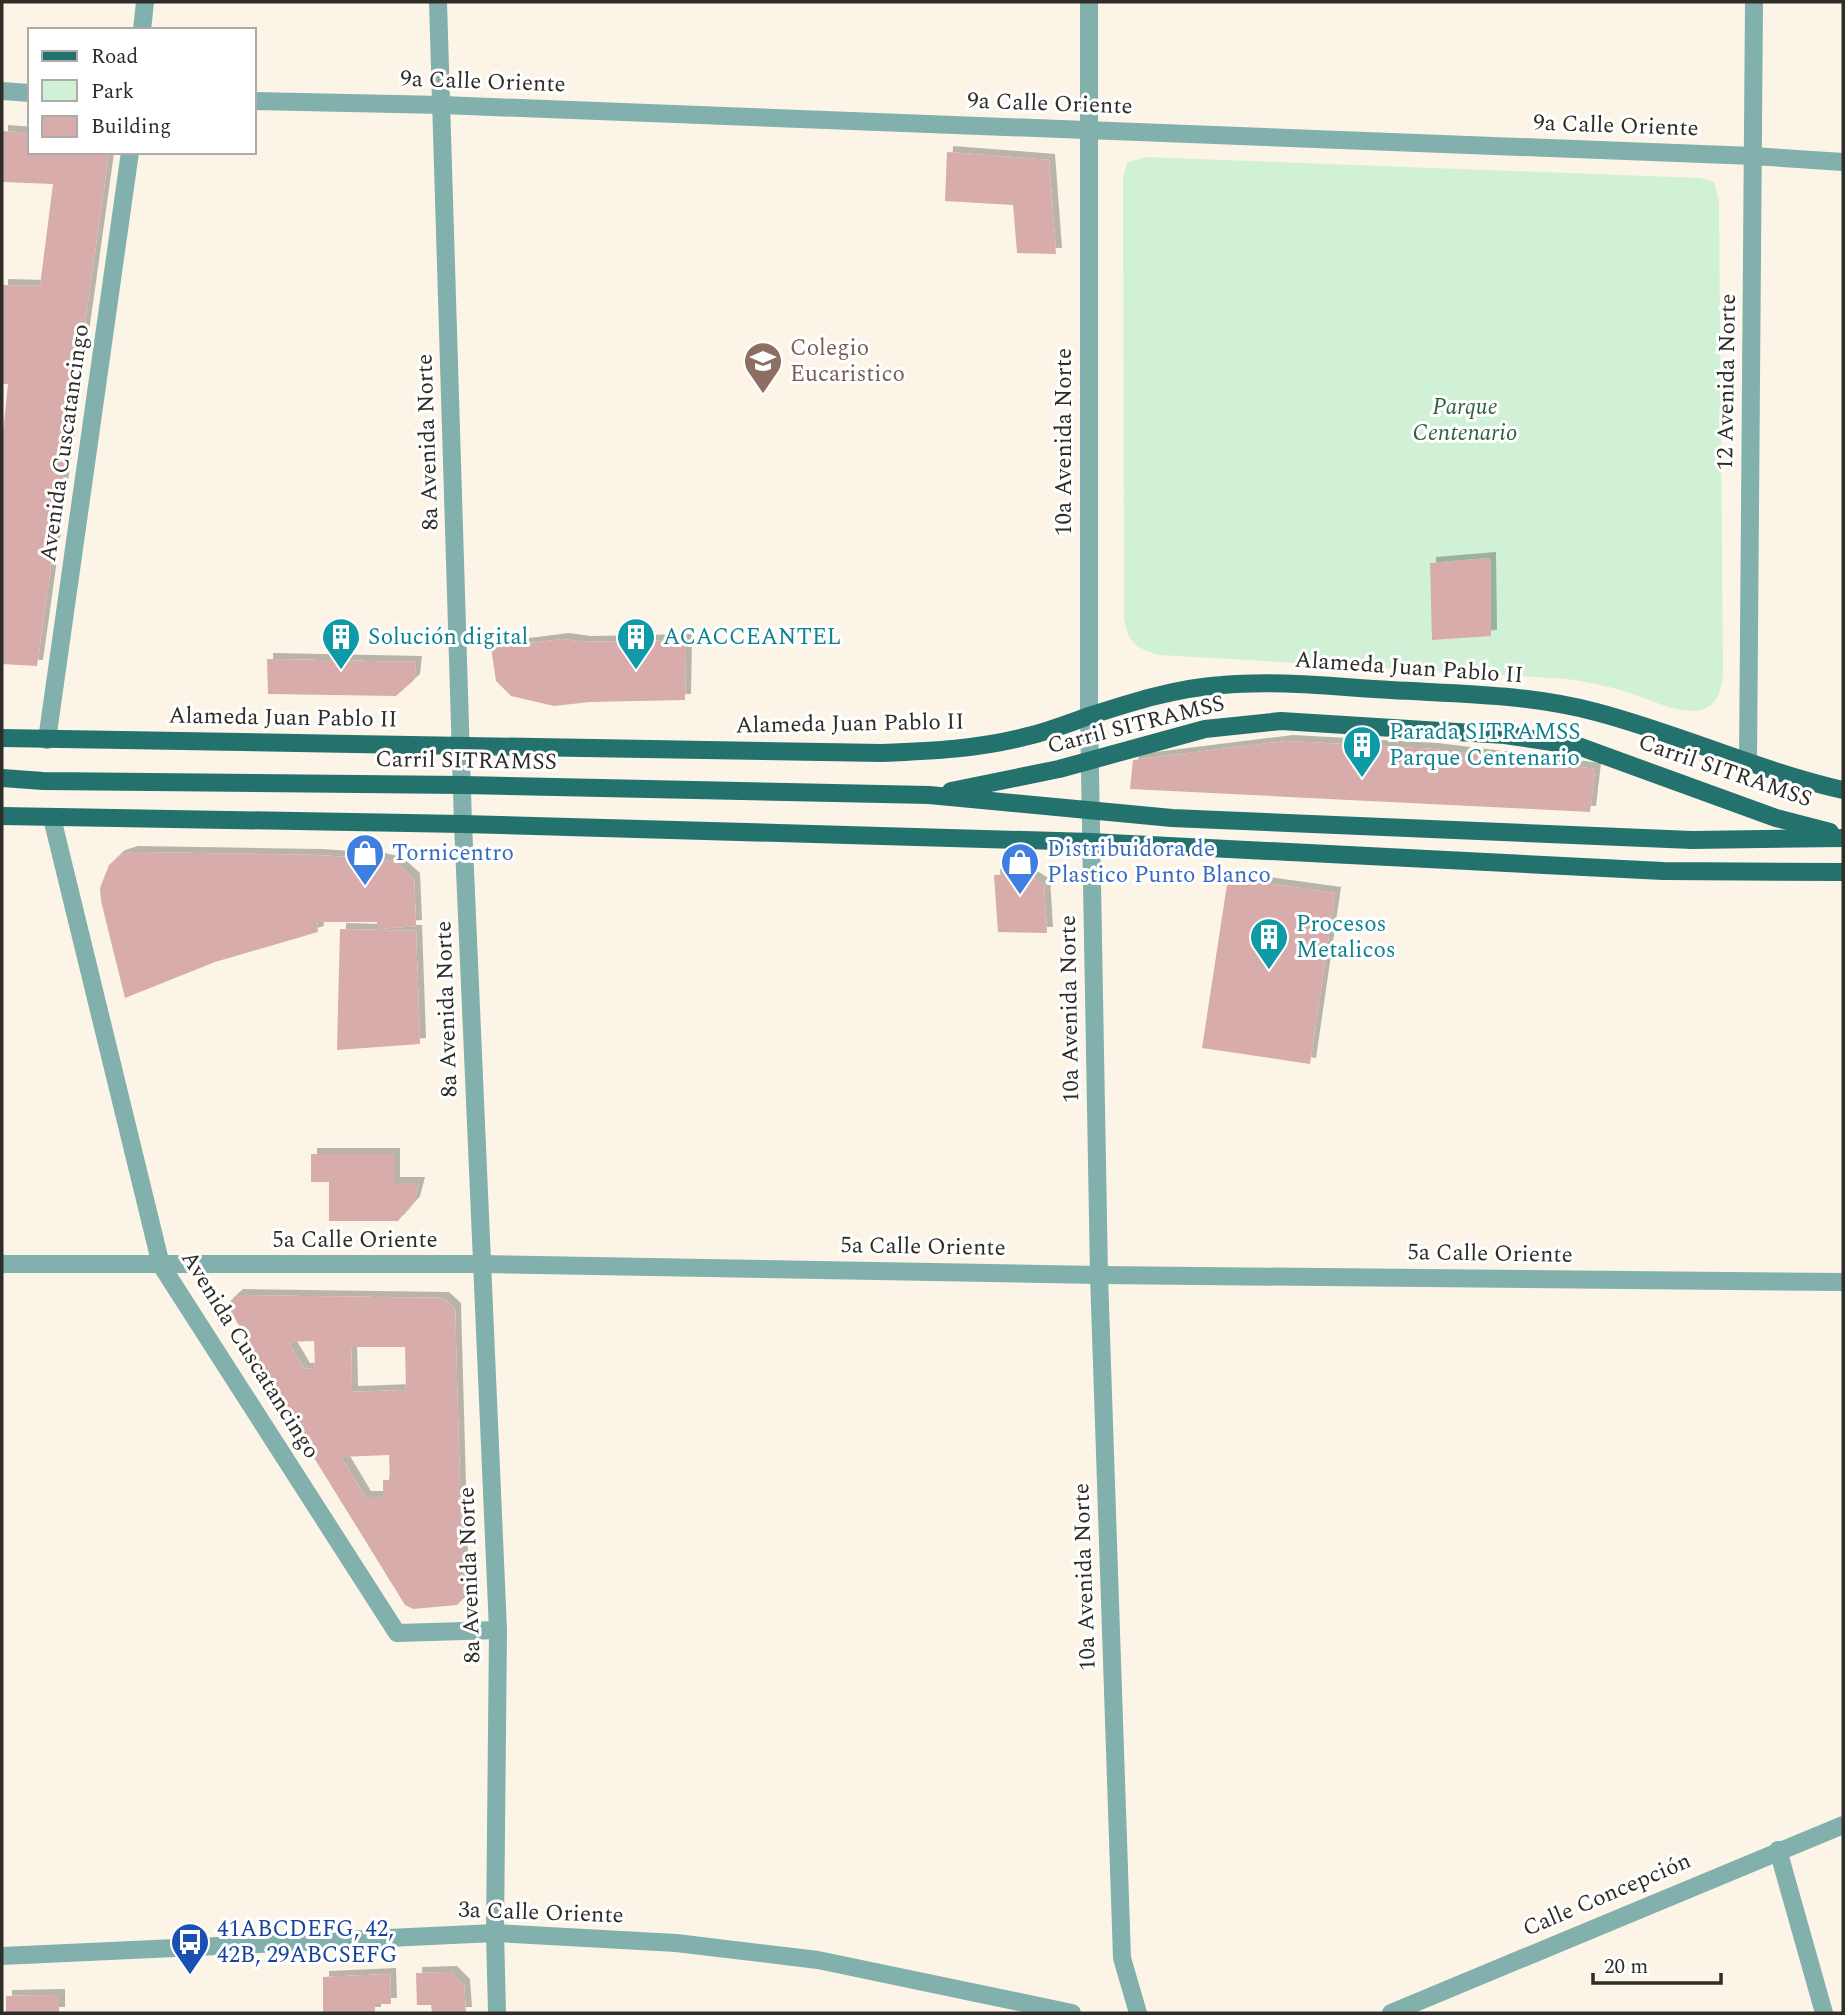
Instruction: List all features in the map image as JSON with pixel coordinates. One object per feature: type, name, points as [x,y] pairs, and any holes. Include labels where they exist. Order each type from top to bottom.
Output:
[{"type":"main road","name":"Alameda Juan Pablo II","points":[[2,738],[882,753],[931,751],[983,747],[1031,736],[1177,690],[1223,684],[1275,684],[1512,697],[1560,704],[1627,720],[1799,780],[1843,790]]},
{"type":"main road","name":"Carril SITRAMSS","points":[[929,795],[1059,769],[1205,729],[1281,721],[1505,735],[1578,746],[1776,818],[1843,837]]},
{"type":"main road","name":"Carril SITRAMSS","points":[[2,778],[43,781],[463,785],[929,795],[1091,808],[1172,818],[1660,839],[1843,837]]},
{"type":"main road","points":[[2,816],[463,824],[1091,842],[1663,871],[1843,872]]},
{"type":"street","points":[[142,28],[145,2]]},
{"type":"street","name":"8a Avenida Norte","points":[[438,2],[463,824],[498,1629],[495,1933],[498,2013]]},
{"type":"street","name":"10a Avenida Norte","points":[[1089,2],[1089,716],[1099,1275],[1122,1958],[1138,2013]]},
{"type":"street","name":"12 Avenida Norte","points":[[1748,762],[1754,2]]},
{"type":"street","points":[[2,91],[28,93]]},
{"type":"street","name":"9a Calle Oriente","points":[[256,101],[442,105],[1753,156],[1843,162]]},
{"type":"street","name":"Avenida Cuscatancingo","points":[[47,740],[130,154]]},
{"type":"street","name":"Avenida Cuscatancingo","points":[[52,818],[161,1265],[397,1633],[498,1629]]},
{"type":"street","name":"5a Calle Oriente","points":[[2,1264],[482,1264],[1099,1275],[1843,1282]]},
{"type":"street","name":"Calle Concepción","points":[[1391,2013],[1843,1825]]},
{"type":"street","points":[[1778,1850],[1824,2013]]},
{"type":"street","name":"3a Calle Oriente","points":[[2,1956],[495,1933],[676,1943],[806,1958],[1072,2013]]},
{"type":"green space","name":"Parque Centenario","points":[[1145,157],[1700,178],[1714,182],[1719,200],[1723,673],[1719,693],[1710,705],[1698,710],[1684,710],[1614,688],[1567,679],[1160,655],[1135,644],[1128,633],[1124,618],[1123,177],[1127,163]]},
{"type":"building","points":[[2,131],[28,133],[28,154],[109,154],[37,666],[2,664],[2,442],[8,384],[2,384],[2,285],[40,286],[53,184],[2,182]]},
{"type":"building","points":[[947,152],[1049,160],[1056,254],[1017,253],[1013,205],[945,201]]},
{"type":"building","points":[[1490,558],[1491,636],[1432,640],[1430,563]]},
{"type":"building","points":[[563,639],[585,642],[686,640],[685,700],[590,702],[554,706],[511,696],[496,681],[491,648]]},
{"type":"building","name":"Solución digital","points":[[267,659],[416,662],[414,680],[396,696],[268,694]]},
{"type":"building","name":"Parada SITRAMSS Parque Centenario","points":[[1287,741],[1432,749],[1595,769],[1590,812],[1130,789],[1133,760]]},
{"type":"building","points":[[132,852],[315,855],[379,859],[396,863],[414,879],[416,926],[377,929],[377,922],[317,922],[318,932],[215,962],[125,998],[100,888],[109,865],[119,856]]},
{"type":"building","name":"Distribuidora de Plastico Punto Blanco","points":[[1025,873],[1044,885],[1047,933],[998,932],[994,875]]},
{"type":"building","name":"Procesos Metalicos","points":[[1228,878],[1335,893],[1310,1064],[1202,1048]]},
{"type":"building","points":[[340,929],[416,931],[420,1044],[337,1050]]},
{"type":"building","points":[[311,1154],[394,1154],[394,1183],[419,1183],[414,1202],[398,1221],[329,1221],[329,1182],[311,1182]]},
{"type":"building","points":[[237,1295],[443,1298],[455,1309],[463,1599],[457,1605],[413,1609],[405,1605],[295,1427],[227,1304]],"holes":[[[314,1341],[315,1368],[304,1369],[288,1342]],[[351,1347],[405,1347],[406,1390],[352,1392]],[[389,1455],[390,1480],[383,1480],[383,1497],[365,1497],[341,1457]]]},
{"type":"building","points":[[451,1972],[464,1985],[466,2013],[432,2013],[431,2005],[417,2005],[416,1973]]},
{"type":"building","points":[[390,1974],[391,2004],[375,2004],[375,2013],[323,2013],[323,1977]]},
{"type":"building","points":[[59,1995],[59,2013],[6,2013],[6,1996]]},
{"type":"place","name":"Colegio Eucaristico","points":[[763,395]]},
{"type":"place","name":"Solución digital","points":[[341,671]]},
{"type":"place","name":"ACACCEANTEL","points":[[636,671]]},
{"type":"place","name":"Parada SITRAMSS Parque Centenario","points":[[1362,779]]},
{"type":"place","name":"Tornicentro","points":[[365,887]]},
{"type":"place","name":"Distribuidora de Plastico Punto Blanco","points":[[1020,896]]},
{"type":"place","name":"Procesos Metalicos","points":[[1269,971]]},
{"type":"place","name":"41ABCDEFG, 42, 42B, 29ABCSEFG","points":[[190,1976]]}]
